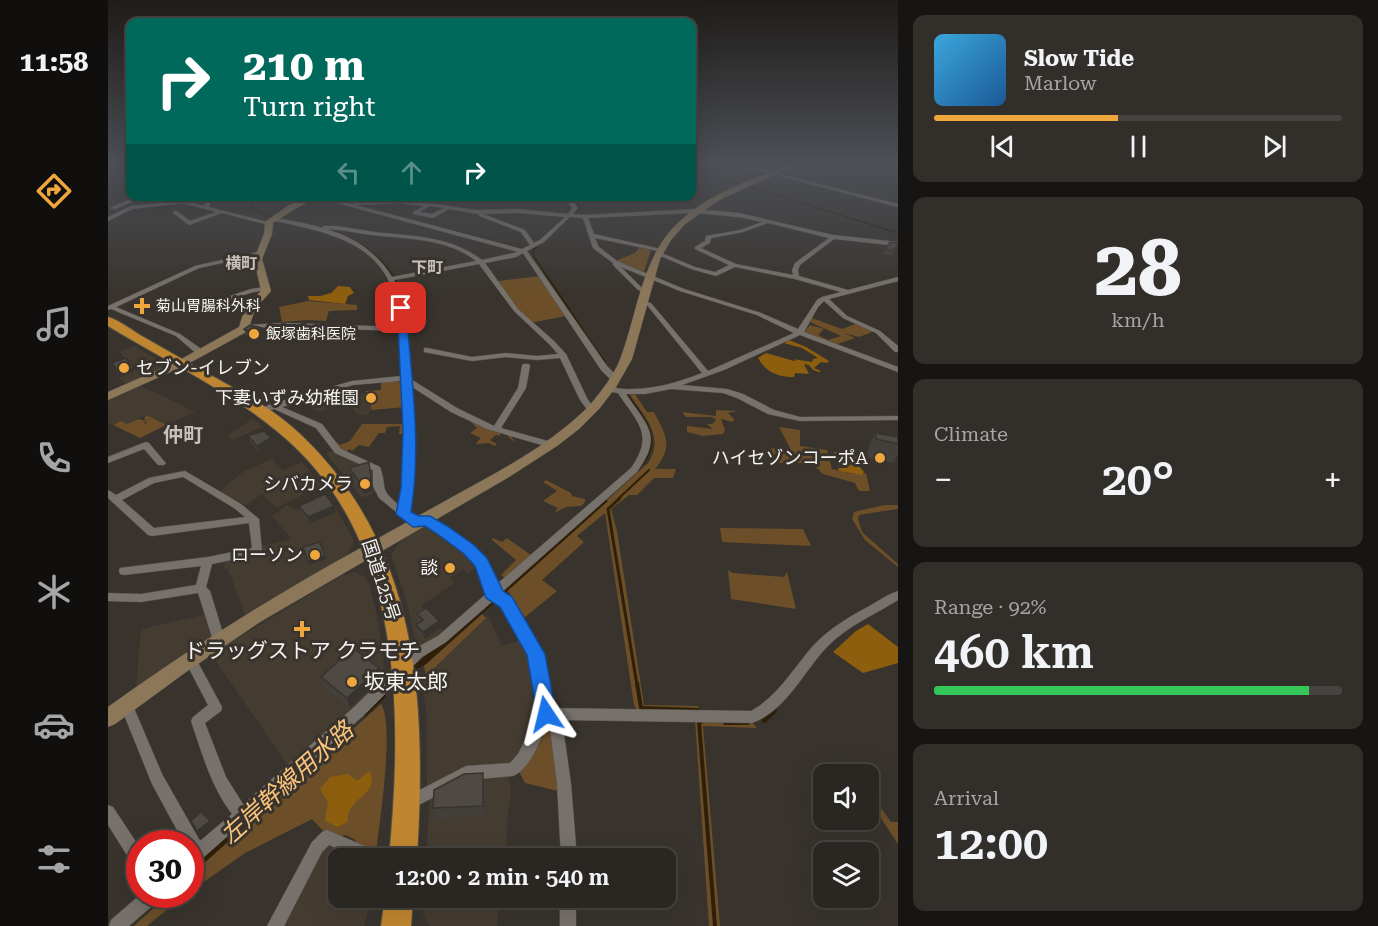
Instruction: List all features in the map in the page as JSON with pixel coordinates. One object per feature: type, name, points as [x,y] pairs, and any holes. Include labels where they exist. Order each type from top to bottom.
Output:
[{"type":"highway","name":"国道125号","points":[[108,321],[180,364],[266,408],[326,472],[348,502],[373,549],[391,602],[403,667],[409,772],[404,848]]},
{"type":"highway","points":[[396,926],[398,908]]},
{"type":"street","points":[[111,208],[126,210],[153,206]]},
{"type":"street","points":[[199,206],[320,229],[342,236],[369,251],[382,264],[401,304],[410,459],[404,514]]},
{"type":"street","points":[[266,289],[259,267],[258,254],[268,234],[271,221],[294,206]]},
{"type":"street","points":[[204,848],[358,712],[418,653],[442,639],[634,470],[645,456],[649,441],[645,429],[524,251],[349,206]]},
{"type":"street","points":[[427,206],[415,213],[433,216],[447,208]]},
{"type":"street","points":[[429,206],[482,215],[523,231],[533,246]]},
{"type":"street","points":[[442,206],[477,212],[518,211],[567,217],[693,211],[731,214],[833,237],[898,244]]},
{"type":"street","points":[[390,279],[482,263],[524,251],[542,241],[567,217],[575,208],[574,206]]},
{"type":"street","points":[[108,718],[190,659],[301,589],[552,444],[592,410],[615,387],[659,252],[673,230],[693,211],[702,206]]},
{"type":"street","points":[[108,219],[126,210]]},
{"type":"street","points":[[175,212],[189,223],[220,212]]},
{"type":"street","points":[[585,217],[598,251],[615,262],[692,294],[759,315],[898,370]]},
{"type":"street","points":[[769,221],[741,231],[708,237],[708,242],[698,247],[702,252],[735,265],[796,277],[848,292]]},
{"type":"street","points":[[320,229],[336,228],[425,239],[467,251],[492,274],[508,302],[532,327],[548,338],[563,356],[578,386],[582,402],[592,410]]},
{"type":"street","points":[[591,235],[659,252],[693,268],[716,274],[735,265]]},
{"type":"street","points":[[796,277],[797,264],[833,237]]},
{"type":"street","points":[[110,308],[199,266],[258,254]]},
{"type":"street","points":[[615,262],[706,373]]},
{"type":"street","points":[[666,387],[706,373],[800,332],[817,303],[824,298],[898,279]]},
{"type":"street","points":[[221,300],[253,290],[266,289]]},
{"type":"street","points":[[246,327],[250,308],[266,289]]},
{"type":"street","points":[[824,298],[845,317],[878,332],[898,350]]},
{"type":"street","points":[[110,308],[178,335],[201,353]]},
{"type":"street","points":[[108,396],[180,364],[246,327],[282,324],[403,329]]},
{"type":"street","points":[[427,350],[472,359],[502,356],[537,358],[563,356]]},
{"type":"street","points":[[496,429],[522,388],[526,366]]},
{"type":"street","points":[[266,408],[352,382],[404,378],[460,413],[496,429],[552,444]]},
{"type":"street","points":[[615,387],[666,387],[724,391],[740,396],[771,412],[800,419],[898,418]]},
{"type":"street","points":[[266,408],[319,426],[338,452],[377,470],[378,486],[382,496],[404,514],[422,521],[482,562],[493,592],[506,602],[536,654],[551,714],[564,784],[568,848]]},
{"type":"street","points":[[108,460],[146,445],[161,464]]},
{"type":"street","points":[[124,571],[208,561],[257,551],[254,519],[232,502],[203,488],[185,474],[152,480],[112,496],[152,532],[254,519]]},
{"type":"street","points":[[200,588],[208,561]]},
{"type":"street","points":[[200,588],[204,591],[219,640]]},
{"type":"street","points":[[108,597],[141,598],[200,588]]},
{"type":"street","points":[[551,714],[752,717],[766,708],[806,665],[824,641],[898,595]]},
{"type":"street","points":[[190,659],[216,707],[198,722],[214,768],[232,804],[241,814]]},
{"type":"street","points":[[126,705],[181,830]]},
{"type":"street","points":[[406,805],[466,773],[513,769],[523,759],[551,714]]},
{"type":"street","points":[[108,812],[126,841]]},
{"type":"street","points":[[275,926],[317,847],[327,837],[353,848]]},
{"type":"street","points":[[117,926],[137,908]]},
{"type":"street","points":[[568,908],[568,926]]},
{"type":"shaded area","points":[[640,247],[651,250],[644,272],[615,261],[635,253]]},
{"type":"shaded area","points":[[541,276],[566,316],[530,323],[509,301],[498,281]]},
{"type":"shaded area","points":[[338,286],[350,287],[354,293],[348,296],[345,304],[309,300],[308,296],[331,293]]},
{"type":"shaded area","points":[[308,301],[357,305],[357,310],[329,311],[326,321],[282,322],[279,307]]},
{"type":"shaded area","points":[[812,318],[842,329],[858,323],[875,331],[859,337],[844,333],[855,338],[835,345],[804,333],[810,325],[824,329],[818,335],[828,340],[841,336],[812,323],[810,321]]},
{"type":"shaded area","points":[[789,340],[829,361],[821,362],[814,368],[821,371],[819,372],[804,364],[809,374],[795,373],[794,377],[773,373],[758,358],[766,353],[794,361],[796,360],[793,359],[812,362],[813,359],[818,358],[802,348],[784,343]]},
{"type":"shaded area","points":[[134,346],[165,364],[163,368],[128,385],[119,378],[128,374],[121,376],[113,366],[127,361],[120,352]]},
{"type":"shaded area","name":"下妻いずみ幼稚園","points":[[381,381],[404,407],[371,410],[367,416],[357,414],[347,401],[318,412],[301,397],[330,389],[340,398],[381,390]]},
{"type":"shaded area","name":"下妻いずみ幼稚園","points":[[381,381],[401,382],[404,407],[372,410],[366,391],[381,390]]},
{"type":"shaded area","points":[[139,385],[195,412],[166,425],[147,415],[127,424],[121,421],[113,425],[108,423],[108,398]]},
{"type":"shaded area","points":[[635,394],[647,412],[654,412],[665,435],[665,454],[655,469],[676,469],[673,478],[654,478],[637,495],[629,495],[611,509],[617,531],[644,705],[698,706],[700,712],[638,712],[634,705],[605,513],[577,536],[584,542],[542,580],[557,591],[524,618],[507,597],[511,594],[507,591],[648,463],[653,454],[654,436],[647,419],[630,395]]},
{"type":"shaded area","points":[[716,410],[738,411],[728,413],[734,419],[733,422],[721,419],[725,430],[723,434],[703,436],[687,432],[687,426],[713,429],[707,424],[712,424],[716,420],[712,417],[686,417],[682,412],[716,416]]},
{"type":"shaded area","points":[[147,415],[166,425],[140,438],[113,425],[121,421],[127,424],[139,419],[146,421],[144,418]]},
{"type":"shaded area","points":[[253,419],[263,427],[232,440],[227,435]]},
{"type":"shaded area","points":[[470,421],[511,435],[515,443],[507,435],[500,433],[500,436],[496,435],[490,440],[497,444],[495,446],[489,443],[477,444],[481,438],[470,433],[477,428]]},
{"type":"shaded area","points":[[362,424],[406,424],[406,434],[399,434],[400,426],[387,427],[385,433],[379,433],[369,447],[359,445],[352,451],[350,449],[344,453],[332,438],[340,445],[350,441]]},
{"type":"shaded area","points":[[779,427],[800,430],[800,446],[827,450],[832,469],[854,474],[866,473],[870,491],[859,491],[855,483],[823,474],[812,463],[776,463],[771,448],[789,451],[790,448]]},
{"type":"shaded area","points":[[336,449],[374,468],[379,491],[362,498],[326,453]]},
{"type":"shaded area","points":[[835,452],[851,455],[864,462],[859,466],[864,472],[862,475],[839,471],[838,468],[847,468],[838,465],[831,455]]},
{"type":"shaded area","points":[[272,459],[283,470],[302,462],[321,485],[277,508],[262,494],[246,505],[219,492],[244,471]]},
{"type":"shaded area","points":[[546,480],[571,493],[572,496],[585,499],[585,502],[581,506],[566,507],[554,513],[558,508],[543,501],[557,491],[543,482]]},
{"type":"shaded area","points":[[331,499],[354,541],[346,557],[246,617],[228,569],[224,569],[225,562],[259,554],[264,552],[262,546],[292,539],[272,516],[287,505],[301,512]]},
{"type":"shaded area","points":[[884,505],[898,505],[898,509],[859,515],[858,519],[862,532],[898,564],[898,567],[865,540],[852,519],[854,512]]},
{"type":"shaded area","points":[[431,523],[480,565],[468,573],[463,569],[450,578],[455,583],[422,605],[424,615],[426,614],[447,634],[418,653],[407,603],[391,554],[402,540]]},
{"type":"shaded area","points":[[720,528],[803,529],[811,546],[722,542]]},
{"type":"shaded area","points":[[493,538],[502,542],[507,538],[531,555],[505,578],[501,575],[516,560],[492,540]]},
{"type":"shaded area","points":[[728,570],[733,573],[784,577],[787,572],[796,609],[731,599]]},
{"type":"shaded area","points":[[354,572],[364,576],[369,583],[377,616],[387,682],[291,770],[211,654],[341,576]]},
{"type":"shaded area","points":[[211,613],[217,635],[136,689],[141,629]]},
{"type":"shaded area","points":[[482,614],[486,618],[426,676],[424,666]]},
{"type":"shaded area","points":[[488,616],[502,646],[527,639],[546,714],[523,759],[427,794],[427,716],[421,678],[426,676]]},
{"type":"shaded area","points":[[868,624],[898,647],[898,663],[863,673],[833,652],[856,631]]},
{"type":"shaded area","points":[[381,704],[387,732],[383,799],[377,848],[359,847],[354,839],[346,835],[336,837],[326,834],[312,819],[245,853],[204,882],[204,862]]},
{"type":"shaded area","points":[[550,720],[558,791],[525,783],[519,771],[545,721]]},
{"type":"shaded area","points":[[695,720],[751,721],[757,728],[703,726],[720,926],[709,926]]},
{"type":"shaded area","points":[[368,772],[372,779],[371,784],[351,808],[347,822],[338,827],[325,821],[328,802],[320,789],[330,777],[348,774],[357,781]]},
{"type":"shaded area","points":[[467,775],[509,777],[511,792],[506,848],[427,848],[430,795]]},
{"type":"shaded area","points":[[879,805],[891,822],[898,822],[898,844],[879,815]]},
{"type":"shaded area","points":[[326,845],[334,848],[328,848],[328,908],[369,908],[364,926],[282,926],[319,851]]},
{"type":"shaded area","points":[[154,908],[169,908],[147,926],[134,926]]},
{"type":"shaded area","points":[[423,908],[499,908],[497,926],[430,926],[423,915]]},
{"type":"water","points":[[604,498],[608,501],[427,663],[386,690]]},
{"type":"water","points":[[376,700],[331,749],[204,863],[204,852]]},
{"type":"building","points":[[890,242],[898,243],[893,251],[885,249]]},
{"type":"building","points":[[250,325],[262,328],[253,333],[244,329]]},
{"type":"building","name":"セブン-イレブン","points":[[126,358],[134,368],[120,373],[112,363]]},
{"type":"building","points":[[264,431],[271,438],[257,446],[248,436]]},
{"type":"building","points":[[875,433],[898,437],[898,444],[876,439]]},
{"type":"building","points":[[369,462],[371,480],[361,484],[349,468]]},
{"type":"building","points":[[325,494],[334,506],[308,517],[299,506]]},
{"type":"building","name":"ローソン","points":[[320,542],[325,556],[308,561],[303,547]]},
{"type":"building","points":[[426,608],[439,621],[423,632],[416,625],[423,620],[417,614]]},
{"type":"building","name":"坂東太郎","points":[[353,648],[379,668],[347,698],[321,677]]},
{"type":"building","points":[[483,773],[483,806],[433,808],[434,790],[464,774]]},
{"type":"building","points":[[201,812],[210,821],[196,830],[191,821]]},
{"type":"waterway","points":[[253,206],[272,217]]},
{"type":"waterway","points":[[580,206],[581,208],[533,250],[533,255],[601,357]]},
{"type":"waterway","points":[[812,206],[898,233]]},
{"type":"waterway","points":[[330,230],[366,248],[381,260],[394,277]]},
{"type":"waterway","points":[[450,230],[523,249]]},
{"type":"waterway","points":[[395,279],[406,304],[408,357]]},
{"type":"waterway","points":[[600,355],[605,362]]},
{"type":"waterway","points":[[409,391],[413,417],[412,454]]},
{"type":"waterway","points":[[628,396],[647,425],[651,442],[650,452],[636,472]]},
{"type":"waterway","points":[[618,499],[649,470]]},
{"type":"waterway","points":[[410,499],[412,475]]},
{"type":"waterway","points":[[620,498],[608,509],[637,685]]},
{"type":"waterway","points":[[637,683],[641,708],[698,710]]},
{"type":"waterway","name":"左岸幹線用水路","points":[[365,714],[384,696]]},
{"type":"waterway","points":[[764,721],[775,711]]},
{"type":"waterway","points":[[701,722],[699,722],[715,926]]},
{"type":"waterway","points":[[725,723],[748,723]]},
{"type":"place","name":"菊山胃腸科外科","points":[[142,306]]},
{"type":"place","name":"飯塚歯科医院","points":[[254,334]]},
{"type":"place","name":"セブン-イレブン","points":[[124,368]]},
{"type":"place","name":"下妻いずみ幼稚園","points":[[371,398]]},
{"type":"place","name":"ハイセゾンコーポA","points":[[880,458]]},
{"type":"place","name":"シバカメラ","points":[[365,484]]},
{"type":"place","name":"ローソン","points":[[315,555]]},
{"type":"place","name":"談","points":[[450,568]]},
{"type":"place","name":"ドラッグストア クラモチ","points":[[302,629]]},
{"type":"place","name":"坂東太郎","points":[[352,682]]},
{"type":"district","name":"横町","points":[[241,263]]},
{"type":"district","name":"下町","points":[[427,267]]},
{"type":"district","name":"仲町","points":[[183,435]]},
{"type":"route","points":[[401,308],[410,459],[404,514],[418,523],[425,519],[468,549],[482,562],[494,591],[492,593],[506,602],[536,654],[546,714]]}]
